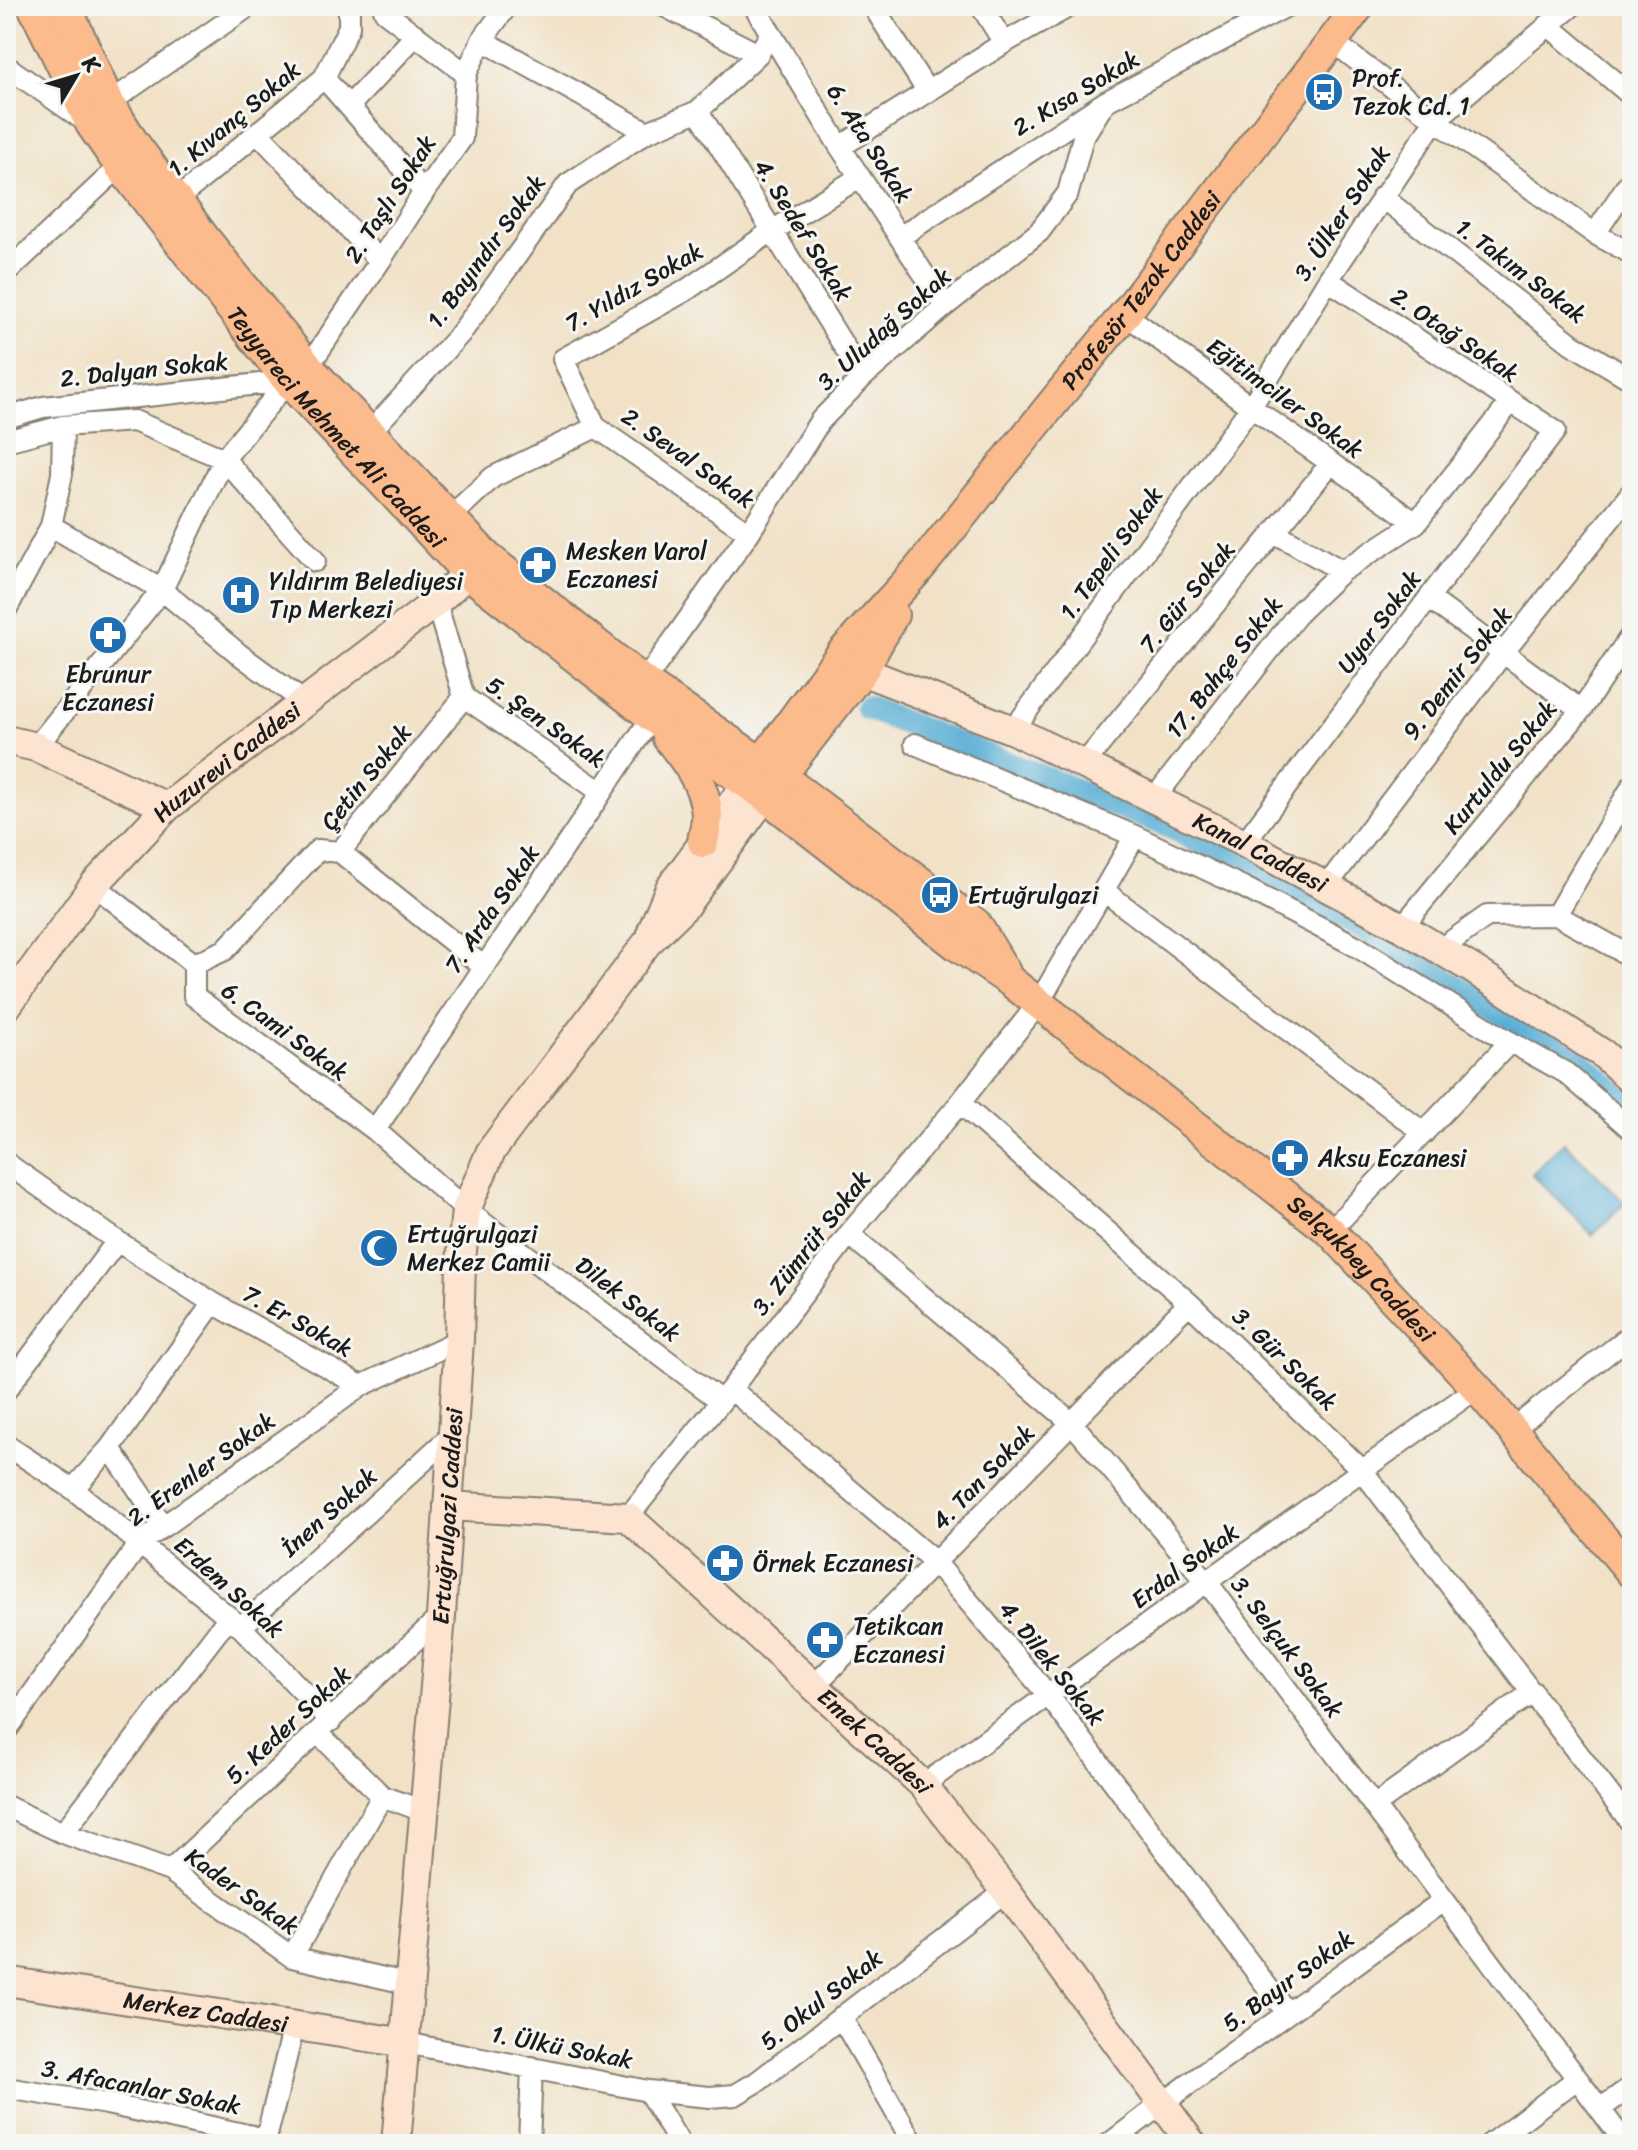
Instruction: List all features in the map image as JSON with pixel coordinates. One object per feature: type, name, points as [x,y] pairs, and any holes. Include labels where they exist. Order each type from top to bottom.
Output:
[{"type":"main road","name":"Teyyareci Mehmet Ali Caddesi","points":[[33,6],[100,114],[133,142],[298,374],[370,432],[449,518],[478,566],[724,738],[764,779]]},
{"type":"main road","name":"Teyyareci Mehmet Ali Caddesi","points":[[66,6],[120,166],[298,374],[478,566],[652,717],[764,779]]},
{"type":"main road","name":"Profesör Tezok Caddesi","points":[[917,571],[1125,314],[1332,41],[1353,8]]},
{"type":"main road","points":[[764,779],[862,671],[917,571]]},
{"type":"main road","points":[[764,779],[842,653],[917,571]]},
{"type":"main road","points":[[652,717],[696,778],[707,817],[703,842]]},
{"type":"main road","name":"Selçukbey Caddesi","points":[[764,779],[976,924],[1010,981],[1330,1231],[1477,1388],[1632,1573]]},
{"type":"street","points":[[6,66],[100,114],[249,6]]},
{"type":"street","points":[[349,6],[349,27],[324,78],[424,192]]},
{"type":"street","points":[[383,6],[385,12],[466,74]]},
{"type":"street","name":"2. Taşlı Sokak","points":[[298,374],[380,261],[462,138],[466,74],[482,40],[507,6]]},
{"type":"street","points":[[664,6],[758,54]]},
{"type":"street","name":"6. Ata Sokak","points":[[754,6],[840,147],[945,306]]},
{"type":"street","points":[[873,6],[927,91]]},
{"type":"street","points":[[981,6],[1004,43]]},
{"type":"street","points":[[840,147],[1004,43],[1070,6]]},
{"type":"street","name":"2. Kısa Sokak","points":[[900,237],[1105,102],[1287,6]]},
{"type":"street","name":"3. Ülker Sokak","points":[[1251,407],[1328,280],[1435,120],[1572,6]]},
{"type":"street","points":[[1548,25],[1632,96]]},
{"type":"street","name":"1. Bayındır Sokak","points":[[370,432],[461,333],[568,184],[647,132],[698,111],[758,54],[771,34]]},
{"type":"street","points":[[349,106],[416,35]]},
{"type":"street","points":[[482,40],[647,132]]},
{"type":"street","points":[[1332,41],[1435,120],[1595,234],[1632,254]]},
{"type":"street","name":"1. Kıvanç Sokak","points":[[176,200],[324,78]]},
{"type":"street","name":"3. Uludağ Sokak","points":[[644,682],[749,533],[820,421],[863,377],[945,306],[1039,232],[1068,193],[1083,137],[1105,102]]},
{"type":"street","name":"4. Sedef Sokak","points":[[698,111],[863,377]]},
{"type":"street","points":[[258,133],[380,261]]},
{"type":"street","points":[[6,273],[120,166]]},
{"type":"street","name":"7. Yıldız Sokak","points":[[596,427],[563,359],[685,291],[772,231],[860,177]]},
{"type":"street","points":[[1595,234],[1632,178]]},
{"type":"street","name":"1. Takım Sokak","points":[[1382,197],[1572,344],[1632,380]]},
{"type":"street","name":"2. Otağ Sokak","points":[[1328,280],[1555,431]]},
{"type":"street","name":"Eğitimciler Sokak","points":[[1125,314],[1416,523]]},
{"type":"street","points":[[36,747],[162,590],[224,459],[298,374]]},
{"type":"street","name":"2. Dalyan Sokak","points":[[6,418],[43,407],[298,374]]},
{"type":"street","name":"17. Bahçe Sokak","points":[[1153,800],[1300,611],[1342,571],[1416,523],[1510,403]]},
{"type":"street","name":"1. Tepeli Sokak","points":[[1013,730],[1251,407]]},
{"type":"street","name":"2. Dalyan Sokak","points":[[6,441],[63,426],[134,421],[224,459]]},
{"type":"street","points":[[6,610],[51,526],[62,474],[63,426]]},
{"type":"street","points":[[449,518],[493,477],[596,427]]},
{"type":"street","name":"2. Seval Sokak","points":[[596,427],[749,533]]},
{"type":"street","name":"Uyar Sokak","points":[[1244,843],[1555,431]]},
{"type":"street","points":[[224,459],[315,561]]},
{"type":"street","name":"7. Gür Sokak","points":[[1083,765],[1331,463]]},
{"type":"street","name":"9. Demir Sokak","points":[[1325,888],[1503,653],[1632,492]]},
{"type":"street","points":[[51,526],[162,590],[239,654],[304,702]]},
{"type":"street","points":[[1274,532],[1342,571]]},
{"type":"street","name":"Huzurevi Caddesi","points":[[6,1007],[94,885],[167,807],[436,602],[478,566]]},
{"type":"street","points":[[1430,599],[1581,710]]},
{"type":"street","name":"5. Şen Sokak","points":[[436,602],[464,697],[601,792]]},
{"type":"street","name":"Kurtuldu Sokak","points":[[1402,927],[1581,710],[1632,634]]},
{"type":"street","name":"Kanal Caddesi","points":[[862,671],[1013,730],[1244,843],[1402,927],[1474,970],[1603,1054],[1632,1080]]},
{"type":"street","name":"Çetin Sokak","points":[[194,964],[225,950],[318,850],[340,852],[464,697]]},
{"type":"street","name":"7. Arda Sokak","points":[[375,1130],[652,717]]},
{"type":"street","points":[[6,740],[36,747],[167,807]]},
{"type":"street","name":"Kanal Caddesi","points":[[915,744],[1135,836],[1243,887],[1356,946],[1510,1042],[1566,1073],[1632,1130]]},
{"type":"street","name":"Ertuğrulgazi Caddesi","points":[[647,943],[670,888],[703,842],[764,779]]},
{"type":"street","name":"Ertuğrulgazi Caddesi","points":[[396,2144],[441,1616],[466,1210],[491,1151],[647,943],[684,907],[764,779]]},
{"type":"street","points":[[1556,915],[1632,786]]},
{"type":"street","name":"3. Zümrüt Sokak","points":[[628,1517],[849,1234],[960,1103],[1038,1004],[1135,836]]},
{"type":"street","points":[[340,852],[484,967]]},
{"type":"street","points":[[94,885],[194,964]]},
{"type":"street","points":[[1104,891],[1424,1133]]},
{"type":"street","points":[[1439,950],[1487,916],[1556,915],[1632,957]]},
{"type":"street","name":"6. Cami Sokak","points":[[194,964],[194,996],[375,1130],[466,1210]]},
{"type":"street","points":[[1330,1231],[1510,1042]]},
{"type":"street","name":"3. Gür Sokak","points":[[960,1103],[1189,1303],[1362,1470],[1632,1824]]},
{"type":"street","name":"7. Er Sokak","points":[[6,1163],[117,1241],[213,1303],[361,1386],[459,1340]]},
{"type":"street","name":"Dilek Sokak","points":[[466,1210],[726,1395]]},
{"type":"street","name":"3. Selçuk Sokak","points":[[849,1234],[1072,1423],[1207,1582],[1626,2144]]},
{"type":"street","points":[[6,1390],[117,1241]]},
{"type":"street","points":[[73,1489],[110,1448],[213,1303]]},
{"type":"street","name":"4. Tan Sokak","points":[[814,1686],[1189,1303]]},
{"type":"street","points":[[1512,1430],[1632,1334]]},
{"type":"street","name":"2. Erenler Sokak","points":[[6,1731],[140,1543],[361,1386]]},
{"type":"street","name":"Erdal Sokak","points":[[923,1785],[1477,1388]]},
{"type":"street","name":"4. Dilek Sokak","points":[[726,1395],[935,1562],[1049,1696],[1287,2013]]},
{"type":"street","name":"İnen Sokak","points":[[63,1833],[234,1623],[452,1435]]},
{"type":"street","name":"Erdem Sokak","points":[[110,1448],[163,1526]]},
{"type":"street","name":"Erdem Sokak","points":[[7,1449],[73,1489],[234,1623],[382,1796],[423,1811]]},
{"type":"street","points":[[448,1506],[628,1517]]},
{"type":"street","name":"Emek Caddesi","points":[[628,1517],[923,1785],[1006,1891],[1192,2144]]},
{"type":"street","name":"5. Keder Sokak","points":[[170,1871],[441,1616]]},
{"type":"street","points":[[1374,1806],[1533,1692]]},
{"type":"street","points":[[292,1957],[382,1796]]},
{"type":"street","name":"Kader Sokak","points":[[6,1806],[63,1833],[170,1871],[292,1957],[410,1984]]},
{"type":"street","name":"5. Okul Sokak","points":[[648,2091],[710,2097],[735,2095],[757,2082],[1006,1891]]},
{"type":"street","name":"5. Bayır Sokak","points":[[1109,2144],[1444,1900]]},
{"type":"street","name":"Merkez Caddesi","points":[[6,1981],[406,2043]]},
{"type":"street","points":[[841,2017],[914,2144]]},
{"type":"street","name":"3. Afacanlar Sokak","points":[[6,2088],[107,2104],[267,2142],[294,2026]]},
{"type":"street","name":"1. Ülkü Sokak","points":[[406,2043],[648,2091],[680,2144]]},
{"type":"street","points":[[529,2144],[532,2067]]},
{"type":"street","points":[[1490,2144],[1577,2079]]},
{"type":"street","points":[[1600,2109],[1632,2086]]},
{"type":"water","points":[[1564,1142],[1625,1203],[1593,1235],[1532,1174]]},
{"type":"waterway","points":[[867,708],[1170,827],[1366,930],[1579,1061],[1632,1106]]},
{"type":"place","name":"Prof. Tezok Cd. 1","points":[[1324,92]]},
{"type":"place","name":"Mesken Varol Eczanesi","points":[[538,565]]},
{"type":"place","name":"Yıldırım Belediyesi Tıp Merkezi","points":[[241,595]]},
{"type":"place","name":"Ebrunur Eczanesi","points":[[108,635]]},
{"type":"place","name":"Ertuğrulgazi","points":[[940,895]]},
{"type":"place","name":"Aksu Eczanesi","points":[[1290,1158]]},
{"type":"place","name":"Ertuğrulgazi Merkez Camii","points":[[379,1248]]},
{"type":"place","name":"Örnek Eczanesi","points":[[725,1563]]},
{"type":"place","name":"Tetikcan Eczanesi","points":[[825,1640]]}]
